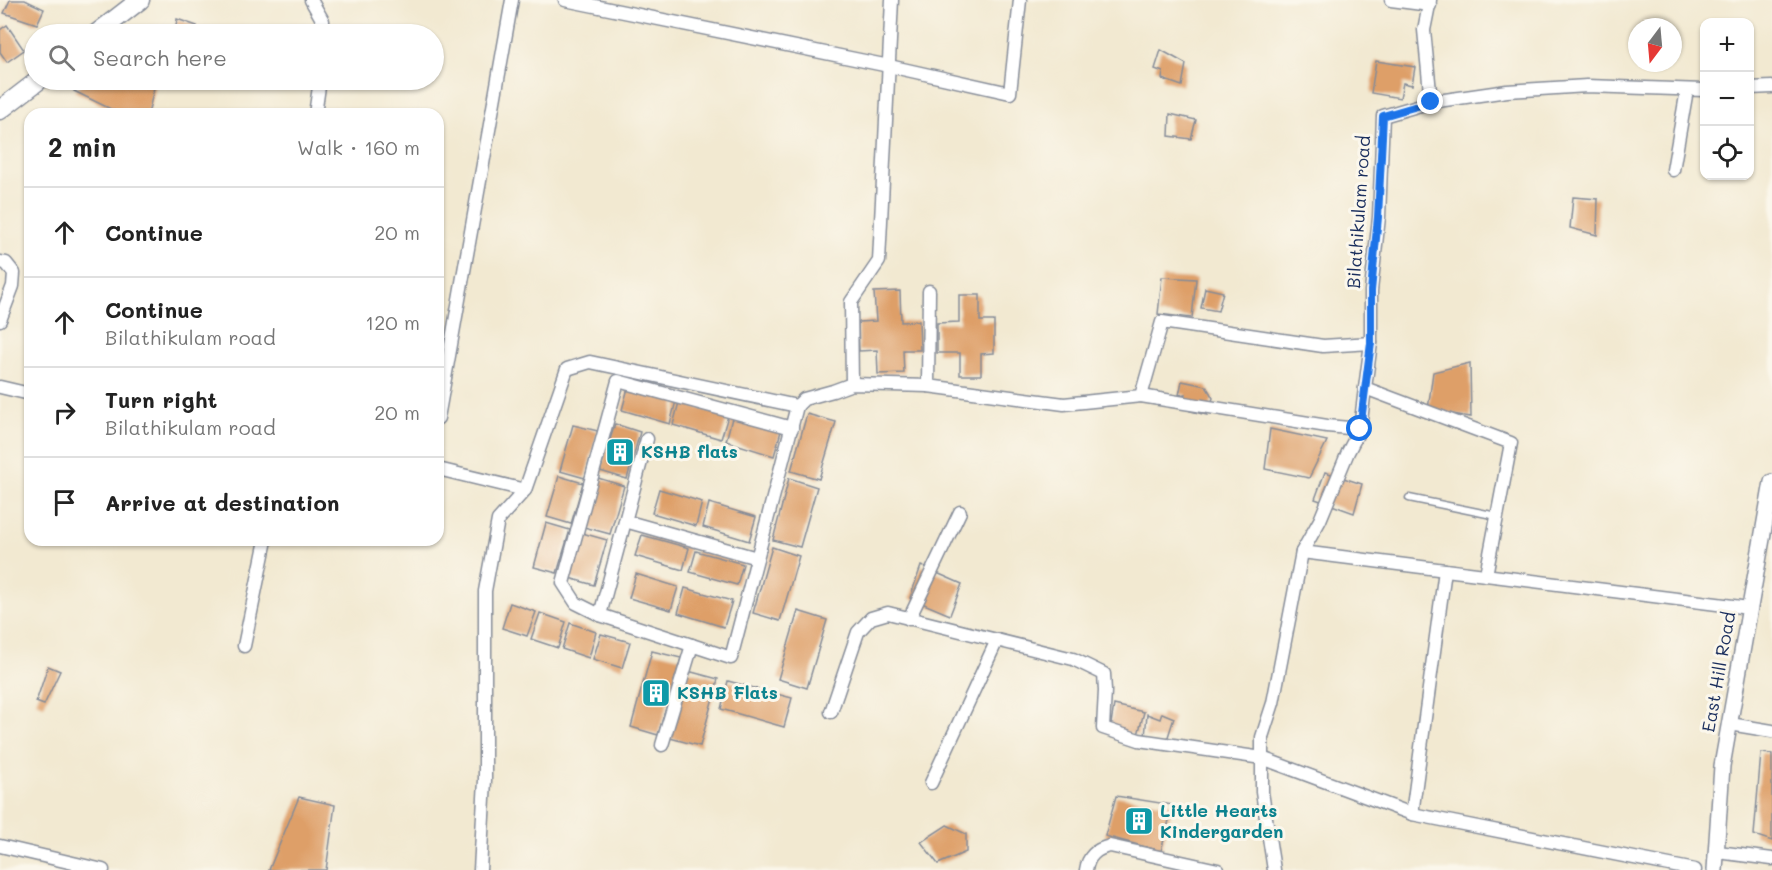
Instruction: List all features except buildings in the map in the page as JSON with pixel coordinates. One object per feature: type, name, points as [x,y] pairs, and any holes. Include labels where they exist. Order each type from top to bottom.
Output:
[{"type":"main road","points":[[109,24],[140,0]]},
{"type":"main road","points":[[0,110],[26,90]]},
{"type":"street","points":[[311,0],[323,24]]},
{"type":"street","points":[[444,384],[512,0]]},
{"type":"street","points":[[565,0],[1010,93],[1020,0]]},
{"type":"street","points":[[852,384],[851,302],[879,261],[892,0]]},
{"type":"street","points":[[1391,0],[1430,3],[1424,30],[1431,102],[1507,91],[1587,86],[1700,90]]},
{"type":"street","points":[[1754,88],[1772,87]]},
{"type":"street","points":[[316,108],[319,90]]},
{"type":"street","points":[[1673,170],[1687,90]]},
{"type":"street","name":"Bilathikulam road","points":[[1274,870],[1262,792],[1262,737],[1273,703],[1302,552],[1320,520],[1360,429],[1371,343],[1371,291],[1378,217],[1383,116],[1431,102]]},
{"type":"street","points":[[0,262],[6,263],[14,273],[13,286],[0,320]]},
{"type":"street","points":[[928,386],[929,291]]},
{"type":"street","points":[[1141,396],[1162,322],[1323,346],[1371,343]]},
{"type":"street","points":[[480,870],[485,780],[485,591],[498,520],[525,490],[567,369],[590,362],[797,406]]},
{"type":"street","points":[[792,428],[618,381],[563,583],[576,603],[600,615],[731,657],[792,428],[797,406],[804,399],[852,384],[928,386],[1064,404],[1141,396],[1327,426],[1360,429]]},
{"type":"street","points":[[0,387],[24,393]]},
{"type":"street","points":[[1365,388],[1511,443],[1486,575]]},
{"type":"street","points":[[600,615],[646,440]]},
{"type":"street","points":[[444,470],[525,490]]},
{"type":"street","name":"East Hill Road","points":[[1715,870],[1722,766],[1772,482]]},
{"type":"street","points":[[909,619],[960,512]]},
{"type":"street","points":[[625,521],[757,558]]},
{"type":"street","points":[[244,646],[265,546]]},
{"type":"street","points":[[1302,552],[1749,608]]},
{"type":"street","points":[[1412,814],[1445,570]]},
{"type":"street","points":[[831,712],[858,632],[871,618],[888,613],[1073,659],[1104,674],[1103,728],[1139,740],[1262,758],[1412,814],[1695,870]]},
{"type":"street","points":[[931,783],[998,640]]},
{"type":"street","points":[[662,745],[692,645]]},
{"type":"street","points":[[1730,724],[1772,731]]},
{"type":"street","points":[[0,846],[104,870]]},
{"type":"street","points":[[1086,870],[1087,861],[1098,849],[1110,846],[1218,870]]},
{"type":"street","points":[[1718,852],[1772,859]]},
{"type":"lane","points":[[1409,498],[1497,516]]},
{"type":"place","name":"KSHB flats","points":[[620,452]]},
{"type":"place","name":"KSHB Flats","points":[[656,693]]},
{"type":"place","name":"Little Hearts Kindergarden","points":[[1139,821]]},
{"type":"route","points":[[1360,429],[1371,343],[1371,291],[1378,217],[1383,116],[1431,102]]}]
